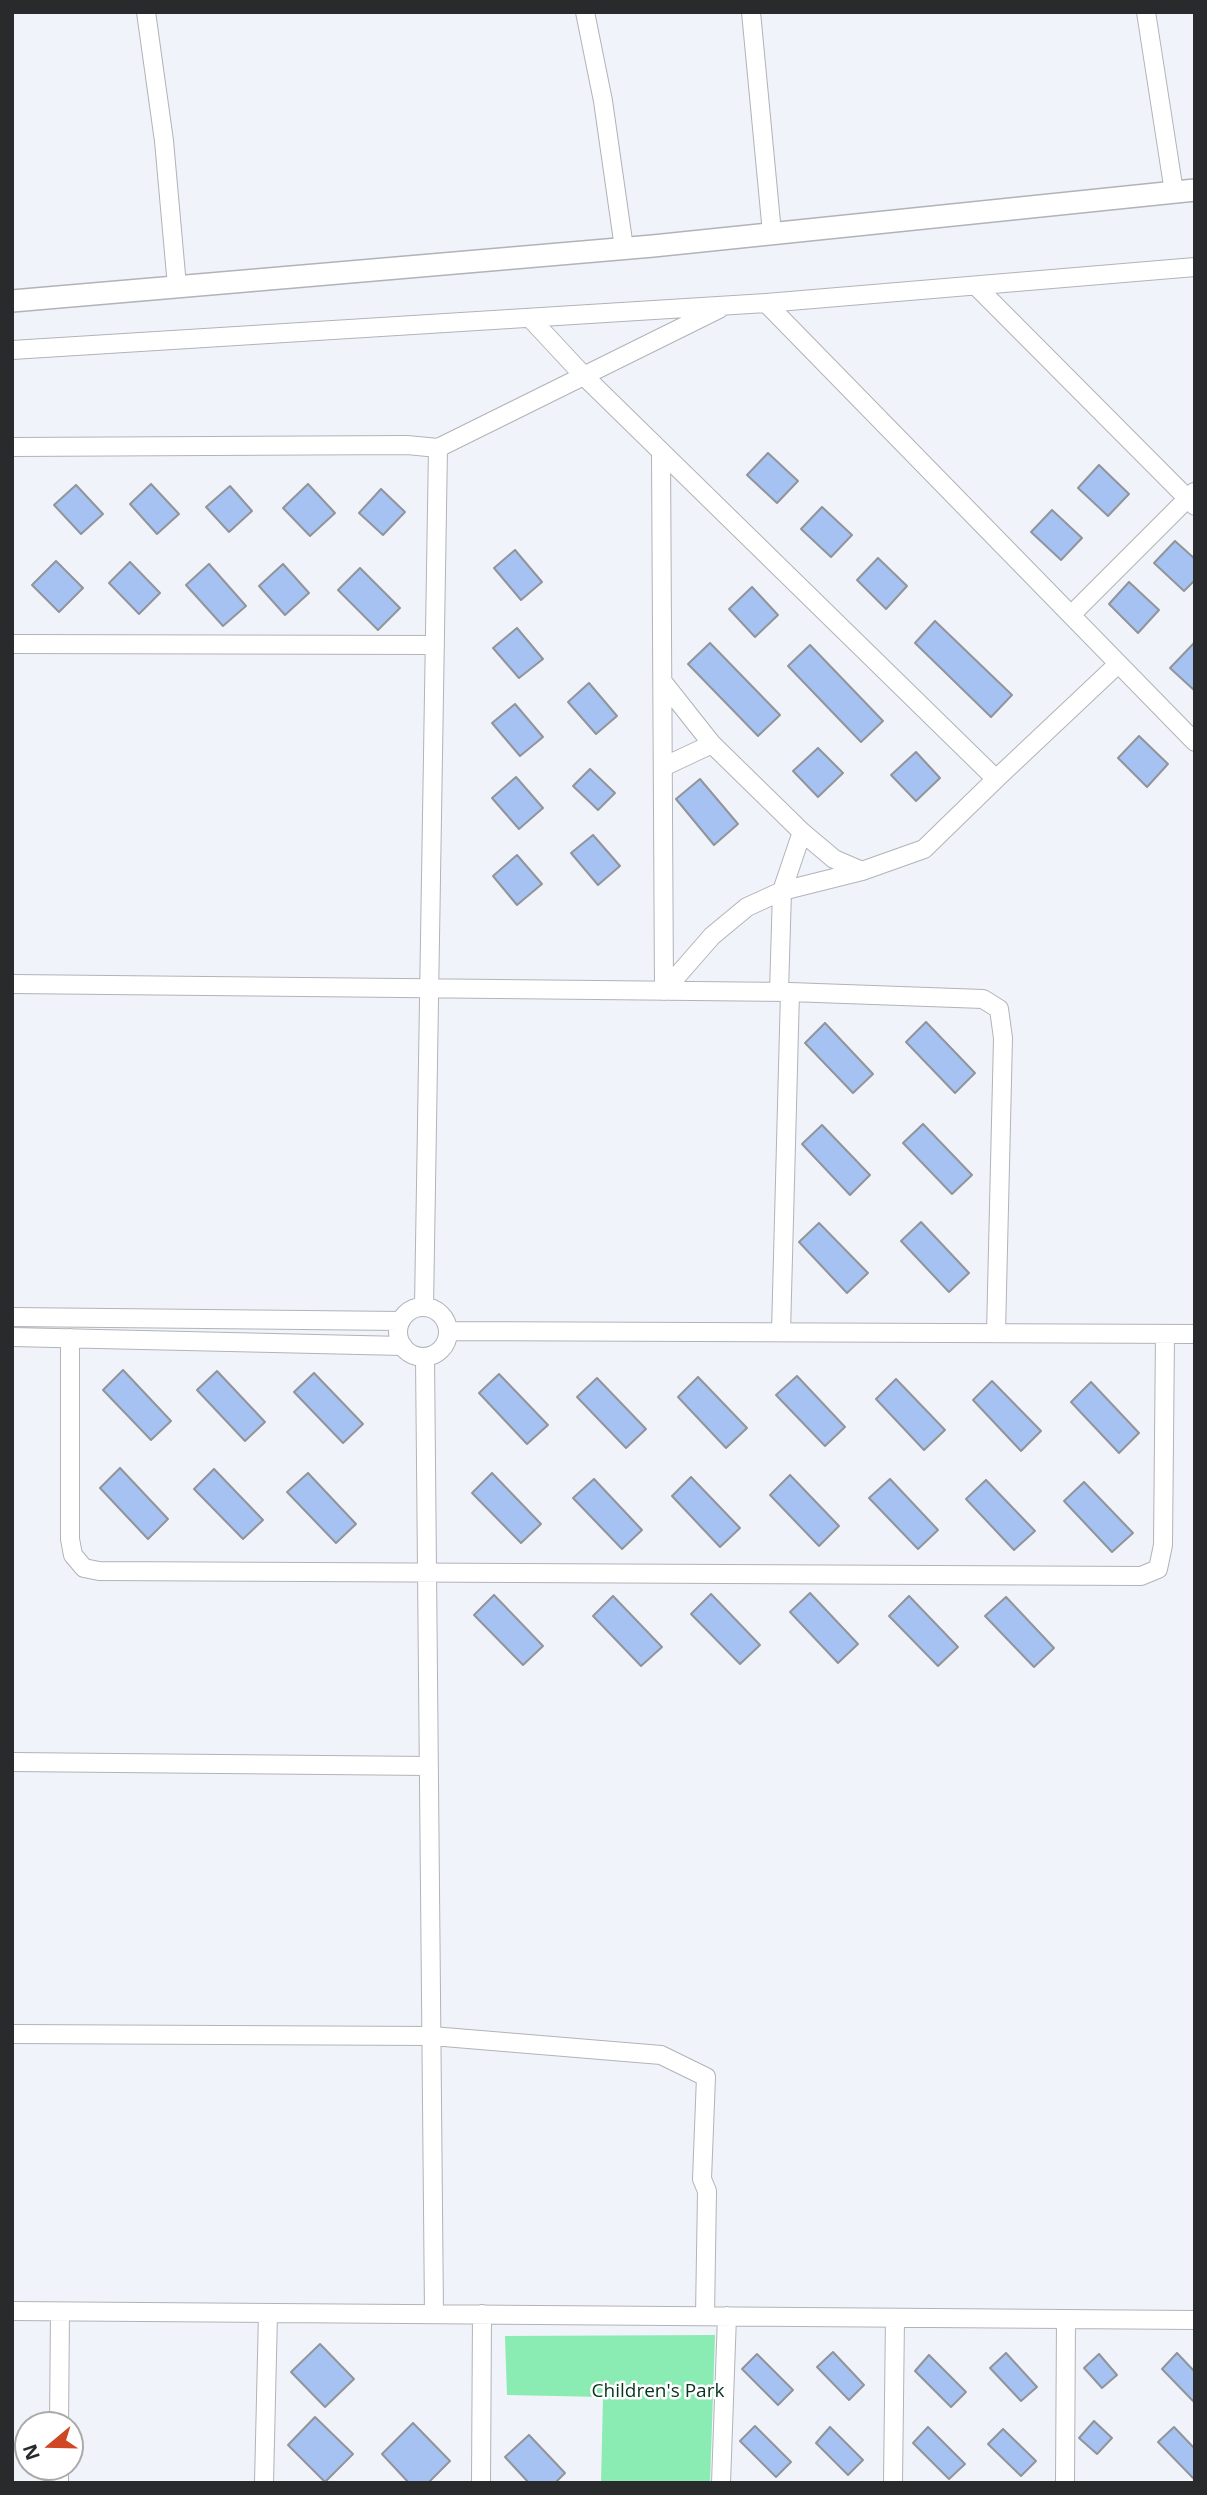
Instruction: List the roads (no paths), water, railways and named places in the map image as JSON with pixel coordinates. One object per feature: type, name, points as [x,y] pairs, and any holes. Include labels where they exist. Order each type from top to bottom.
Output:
[{"type":"street","points":[[146,12],[164,141],[177,286]]},
{"type":"street","points":[[585,12],[603,101],[624,248]]},
{"type":"street","points":[[751,12],[772,233]]},
{"type":"street","points":[[12,300],[624,248],[1184,191],[1146,12]]},
{"type":"street","points":[[12,349],[726,306],[1193,269]]},
{"type":"street","points":[[976,286],[1192,499],[1071,615]]},
{"type":"street","points":[[766,303],[1195,743]]},
{"type":"street","points":[[12,447],[407,445],[438,448],[726,306]]},
{"type":"street","points":[[530,318],[584,376],[996,779]]},
{"type":"street","points":[[424,1307],[438,448]]},
{"type":"street","points":[[661,452],[664,991]]},
{"type":"street","points":[[12,644],[435,645]]},
{"type":"street","points":[[664,991],[712,936],[747,907],[782,891],[862,871],[924,849],[1118,664]]},
{"type":"street","points":[[663,682],[712,744],[802,832],[834,859],[862,871]]},
{"type":"street","points":[[663,767],[712,744]]},
{"type":"street","points":[[781,1332],[784,992],[782,891],[802,832]]},
{"type":"street","points":[[12,984],[784,992],[983,999],[999,1009],[1003,1038],[996,1334]]},
{"type":"street","points":[[424,1307],[433,1308],[445,1318],[449,1331],[446,1346],[435,1356],[425,1357],[407,1352],[399,1340],[401,1321],[406,1313],[424,1307]]},
{"type":"street","points":[[12,1317],[401,1321]]},
{"type":"street","points":[[449,1331],[1195,1334]]},
{"type":"street","points":[[70,1338],[70,1539],[73,1555],[84,1567],[99,1571],[1141,1576],[1158,1569],[1163,1545],[1165,1334]]},
{"type":"street","points":[[12,1338],[403,1346]]},
{"type":"street","points":[[425,1357],[434,2314]]},
{"type":"street","points":[[12,1762],[429,1766]]},
{"type":"street","points":[[12,2034],[432,2036],[661,2055],[706,2077],[702,2179],[707,2191],[705,2316]]},
{"type":"street","points":[[12,2311],[1195,2320]]},
{"type":"street","points":[[59,2411],[60,2312]]},
{"type":"street","points":[[264,2483],[268,2313]]},
{"type":"street","points":[[481,2483],[482,2314]]},
{"type":"street","points":[[721,2483],[727,2316]]},
{"type":"street","points":[[893,2483],[895,2318]]},
{"type":"street","points":[[1065,2483],[1066,2319]]},
{"type":"park label","name":"Children's Park","points":[[658,2392]]}]
